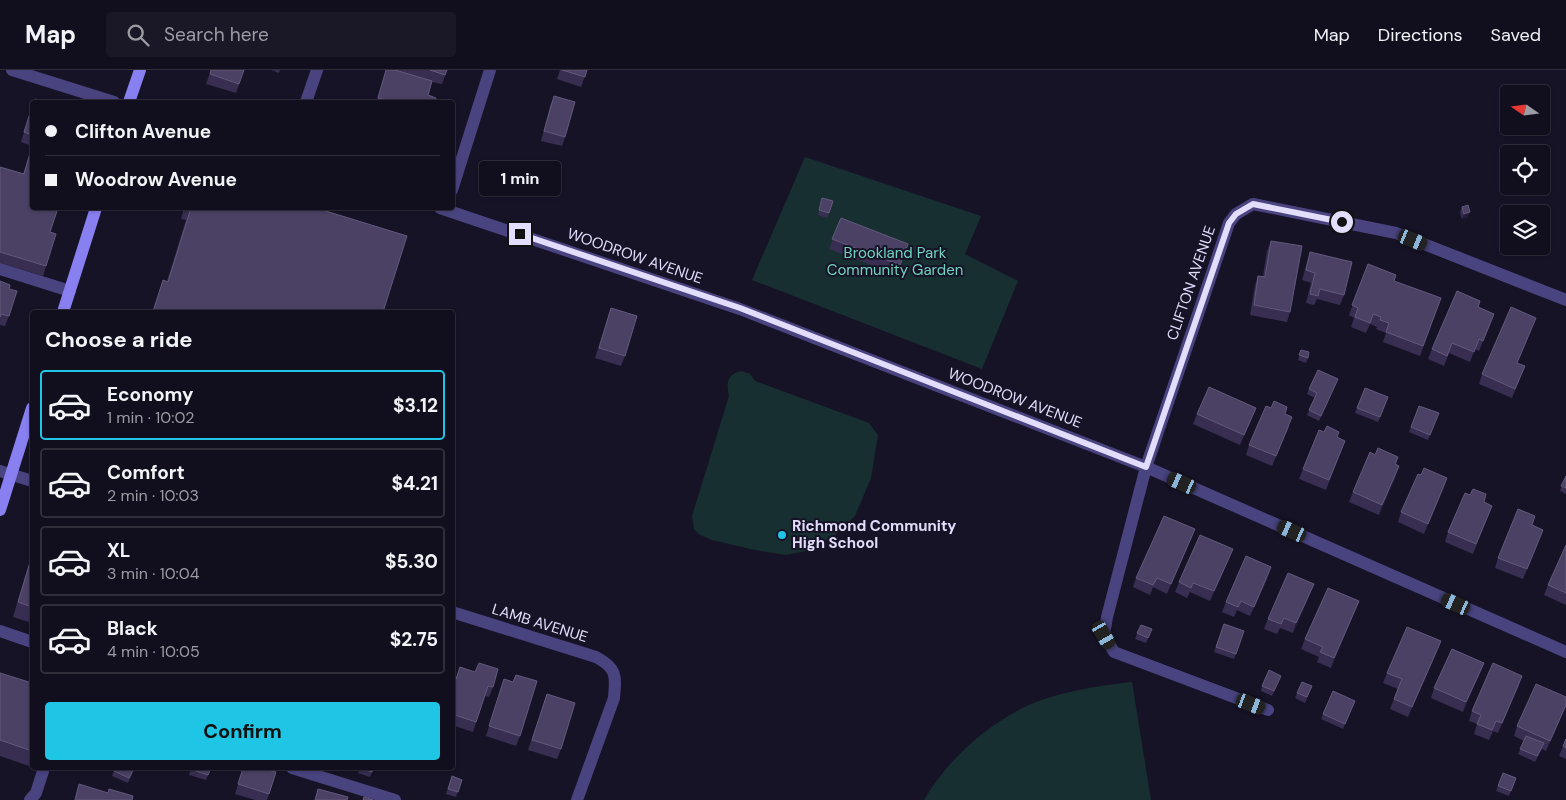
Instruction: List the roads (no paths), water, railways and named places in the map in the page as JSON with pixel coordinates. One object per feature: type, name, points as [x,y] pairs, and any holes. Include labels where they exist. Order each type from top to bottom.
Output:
[{"type":"main road","points":[[130,100],[140,70]]},
{"type":"main road","points":[[64,310],[95,210]]},
{"type":"main road","points":[[0,510],[6,473],[30,413]]},
{"type":"street","points":[[12,70],[108,100]]},
{"type":"street","points":[[307,100],[317,70]]},
{"type":"street","points":[[455,181],[490,70]]},
{"type":"street","name":"CLIFTON AVENUE","points":[[1268,710],[1114,652],[1104,635],[1146,467],[1229,223],[1236,214],[1253,204],[1396,233],[1566,300]]},
{"type":"street","name":"WOODROW AVENUE","points":[[450,210],[740,308],[1146,467],[1566,652]]},
{"type":"street","points":[[0,268],[70,291]]},
{"type":"street","points":[[6,473],[30,480]]},
{"type":"street","name":"LAMB AVENUE","points":[[455,613],[596,657],[607,663],[614,671],[614,698],[577,800]]},
{"type":"street","points":[[0,632],[30,641]]},
{"type":"street","points":[[30,800],[36,793],[43,770]]},
{"type":"street","points":[[298,770],[395,800]]},
{"type":"place","name":"Richmond Community High School","points":[[782,535]]},
{"type":"park label","name":"Brookland Park Community Garden","points":[[895,262]]}]
